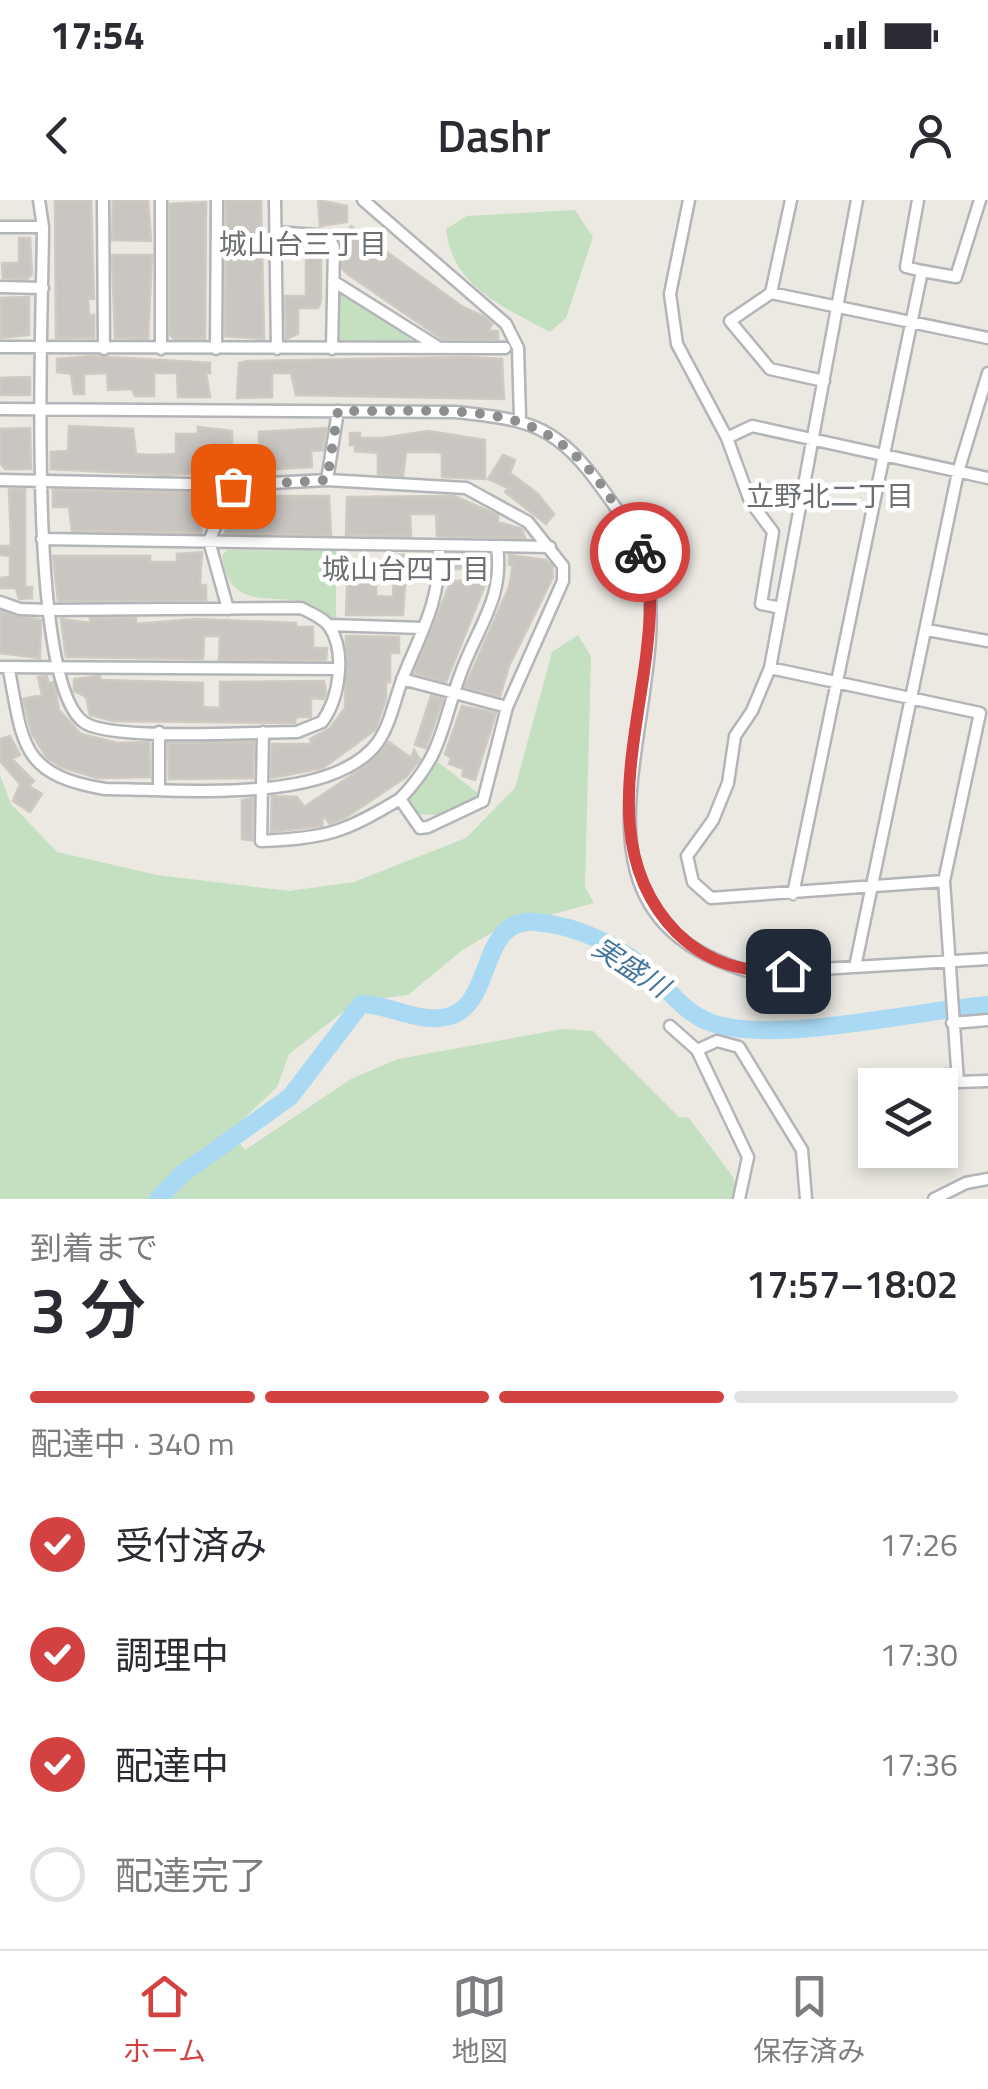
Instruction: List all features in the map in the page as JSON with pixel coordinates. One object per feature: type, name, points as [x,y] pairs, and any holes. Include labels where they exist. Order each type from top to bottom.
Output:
[{"type":"street","points":[[0,602],[20,609],[48,610],[302,608],[328,625],[336,641],[336,691],[322,722],[298,732],[118,732],[83,722],[72,708],[48,610],[42,539],[43,227],[39,200]]},
{"type":"street","points":[[103,200],[104,349]]},
{"type":"street","points":[[161,200],[161,349]]},
{"type":"street","points":[[216,349],[217,200]]},
{"type":"street","points":[[275,200],[276,349]]},
{"type":"street","points":[[363,200],[506,324],[518,348],[520,418]]},
{"type":"street","points":[[690,200],[676,246],[670,294],[677,344],[728,438],[750,502],[773,532],[761,604],[781,608]]},
{"type":"street","points":[[791,200],[771,293],[730,321],[770,369],[824,380]]},
{"type":"street","points":[[857,200],[770,668],[752,711],[735,736],[728,783],[713,820],[687,856],[694,882],[710,898],[944,881]]},
{"type":"street","points":[[918,200],[906,267],[956,277],[980,200]]},
{"type":"street","points":[[0,227],[43,227]]},
{"type":"street","points":[[276,232],[328,236],[334,248],[332,349]]},
{"type":"street","points":[[792,894],[922,271]]},
{"type":"street","points":[[333,280],[440,348]]},
{"type":"street","points":[[0,287],[43,288]]},
{"type":"street","points":[[771,293],[988,338]]},
{"type":"street","points":[[0,347],[506,348]]},
{"type":"street","points":[[856,967],[958,472],[984,402],[988,373]]},
{"type":"street","points":[[0,410],[454,412],[520,418],[562,440],[626,524],[646,564],[651,617],[629,817],[631,856],[657,913],[694,950],[754,973],[988,959]]},
{"type":"street","points":[[327,480],[338,411]]},
{"type":"street","points":[[728,438],[752,426],[988,478]]},
{"type":"street","points":[[0,480],[233,486],[327,480],[466,488],[528,522],[563,566],[563,580],[507,708],[483,801],[420,828],[400,800]]},
{"type":"street","points":[[228,609],[209,541],[233,486]]},
{"type":"street","points":[[42,539],[550,547]]},
{"type":"street","points":[[337,669],[5,669],[29,752],[44,770],[105,789],[264,788],[315,780],[350,765],[378,742],[438,593],[439,546]]},
{"type":"street","points":[[263,732],[261,841],[322,838],[348,830],[400,800],[426,772],[438,750],[456,694],[496,600],[500,574],[497,547]]},
{"type":"street","points":[[328,625],[423,628]]},
{"type":"street","points":[[927,630],[988,641]]},
{"type":"street","points":[[770,668],[984,712],[944,881],[958,1082],[988,1081]]},
{"type":"street","points":[[402,680],[507,708]]},
{"type":"street","points":[[159,732],[159,789]]},
{"type":"street","points":[[952,1023],[988,1020]]},
{"type":"street","points":[[670,1026],[697,1050],[748,1157],[739,1199]]},
{"type":"street","points":[[697,1050],[717,1041],[739,1047],[802,1150],[806,1199]]},
{"type":"street","points":[[934,1199],[966,1184],[988,1180]]},
{"type":"green space","points":[[575,210],[593,237],[566,318],[550,332],[483,293],[458,266],[450,249],[446,229],[467,216]]},
{"type":"green space","points":[[347,288],[411,336],[410,345],[344,345],[338,340],[338,292]]},
{"type":"green space","points":[[227,550],[336,551],[336,621],[309,604],[243,593],[226,574],[222,555]]},
{"type":"green space","points":[[578,635],[591,656],[585,887],[594,903],[498,929],[461,951],[408,995],[357,1001],[289,1054],[277,1087],[231,1131],[245,1150],[351,1079],[398,1059],[563,1029],[593,1031],[679,1117],[689,1118],[733,1177],[739,1199],[0,1199],[0,775],[11,804],[57,852],[157,875],[289,891],[354,882],[466,838],[515,788],[552,652]]},
{"type":"green space","points":[[438,762],[479,794],[478,798],[439,815],[418,814],[407,801],[409,793]]},
{"type":"building","points":[[55,200],[91,200],[94,299],[88,299],[89,315],[94,315],[94,338],[56,338]]},
{"type":"building","points":[[113,200],[148,200],[151,241],[112,240]]},
{"type":"building","points":[[226,200],[261,200],[264,339],[225,336]]},
{"type":"building","points":[[318,200],[347,206],[347,222],[320,226]]},
{"type":"building","points":[[206,202],[205,339],[174,339],[170,335],[170,204]]},
{"type":"building","points":[[351,226],[463,307],[483,316],[492,324],[488,331],[498,331],[498,339],[442,339],[349,275],[342,268],[343,250],[350,241],[344,237]]},
{"type":"building","points":[[19,238],[30,238],[32,274],[27,279],[3,278],[2,263],[19,263]]},
{"type":"building","points":[[321,244],[321,301],[318,308],[298,308],[298,334],[286,339],[285,296],[306,296],[306,245]]},
{"type":"building","points":[[112,255],[152,255],[148,339],[115,338]]},
{"type":"building","points":[[29,297],[29,335],[1,338],[1,298]]},
{"type":"building","points":[[93,356],[210,363],[210,373],[206,373],[210,397],[178,397],[177,373],[154,373],[154,396],[135,396],[132,389],[108,390],[107,373],[84,374],[84,394],[74,394],[71,374],[57,372],[57,359]]},
{"type":"building","points":[[502,359],[504,399],[296,395],[291,373],[272,373],[272,397],[237,398],[239,363],[248,361]]},
{"type":"building","points":[[30,377],[30,395],[0,395],[0,378]]},
{"type":"building","points":[[69,426],[133,429],[136,454],[151,455],[176,454],[176,434],[198,434],[198,427],[232,431],[232,454],[259,454],[259,432],[326,428],[323,450],[311,451],[312,467],[168,475],[51,469],[51,452],[68,451]]},
{"type":"building","points":[[30,428],[31,469],[5,469],[0,463],[0,429]]},
{"type":"building","points":[[428,431],[485,440],[485,479],[442,477],[442,453],[436,452],[406,452],[403,476],[378,474],[378,453],[355,451],[355,445],[350,445],[350,433],[360,433],[360,438],[383,438]]},
{"type":"building","points":[[503,455],[515,460],[510,473],[537,493],[554,514],[546,524],[505,492],[508,488],[488,479]]},
{"type":"building","points":[[9,489],[25,489],[25,587],[32,587],[32,598],[19,599],[16,588],[0,588],[0,578],[10,577],[10,556],[0,555],[0,546],[10,546],[11,540]]},
{"type":"building","points":[[53,490],[208,493],[208,505],[202,510],[201,533],[72,531],[69,507],[53,507]]},
{"type":"building","points":[[246,496],[329,496],[331,535],[225,533],[229,517],[237,516],[237,501]]},
{"type":"building","points":[[454,496],[498,515],[498,522],[522,529],[525,538],[437,536],[436,514],[410,514],[411,536],[346,535],[347,497]]},
{"type":"building","points":[[202,552],[200,585],[206,585],[206,600],[58,601],[53,556],[150,556],[150,562],[177,562],[177,554]]},
{"type":"building","points":[[448,554],[484,555],[486,565],[449,570]]},
{"type":"building","points":[[394,555],[404,555],[403,615],[346,615],[348,562],[377,562],[376,596],[393,597]]},
{"type":"building","points":[[509,555],[546,560],[552,566],[553,577],[509,666],[500,696],[465,687],[509,587],[513,565],[509,565]]},
{"type":"building","points":[[487,580],[446,682],[414,673],[451,581]]},
{"type":"building","points":[[0,611],[41,620],[40,658],[0,653]]},
{"type":"building","points":[[90,618],[136,618],[136,624],[196,619],[296,623],[296,627],[313,627],[313,648],[327,648],[326,660],[219,660],[220,636],[204,636],[203,659],[66,657],[61,619],[90,623]]},
{"type":"building","points":[[346,636],[399,637],[399,653],[390,653],[390,682],[386,682],[386,700],[375,730],[323,768],[271,778],[272,744],[312,744],[310,739],[330,728],[345,708]]},
{"type":"building","points":[[47,676],[48,683],[54,682],[59,710],[81,734],[118,743],[149,742],[150,777],[97,778],[61,767],[47,758],[32,734],[23,699],[42,695],[38,677]]},
{"type":"building","points":[[100,676],[100,680],[203,683],[203,707],[220,708],[220,682],[324,681],[326,692],[324,699],[311,698],[311,717],[296,717],[295,723],[113,721],[90,715],[86,697],[74,691],[74,679]]},
{"type":"building","points":[[431,696],[443,699],[426,748],[415,745]]},
{"type":"building","points":[[462,706],[496,713],[475,780],[462,776],[464,769],[449,764],[451,758],[445,754]]},
{"type":"building","points":[[10,736],[20,755],[12,759],[34,781],[29,786],[42,794],[30,812],[13,801],[20,784],[0,761],[0,739]]},
{"type":"building","points":[[254,742],[253,778],[169,779],[168,743]]},
{"type":"building","points":[[389,742],[411,758],[414,750],[420,759],[406,777],[345,818],[330,824],[323,815],[322,826],[271,832],[272,796],[297,797],[304,807],[361,769]]},
{"type":"building","points":[[253,798],[252,840],[242,839],[242,800]]},
{"type":"waterway","name":"実盛川","points":[[158,1199],[182,1174],[290,1097],[361,1004],[427,1018],[450,1016],[464,1008],[474,995],[495,946],[517,924],[551,924],[597,939],[639,964],[692,1013],[709,1022],[736,1028],[806,1028],[988,1005]]},
{"type":"way so far","points":[[233,486],[327,480],[338,411],[454,412],[520,418],[562,440],[611,501],[640,552]]},
{"type":"district","name":"城山台三丁目","points":[[303,244]]},
{"type":"district","name":"立野北二丁目","points":[[830,496]]},
{"type":"district","name":"城山台四丁目","points":[[406,569]]},
{"type":"route","points":[[640,552],[646,564],[651,617],[629,797],[631,856],[657,913],[694,950],[720,964],[754,973],[788,971]]}]
